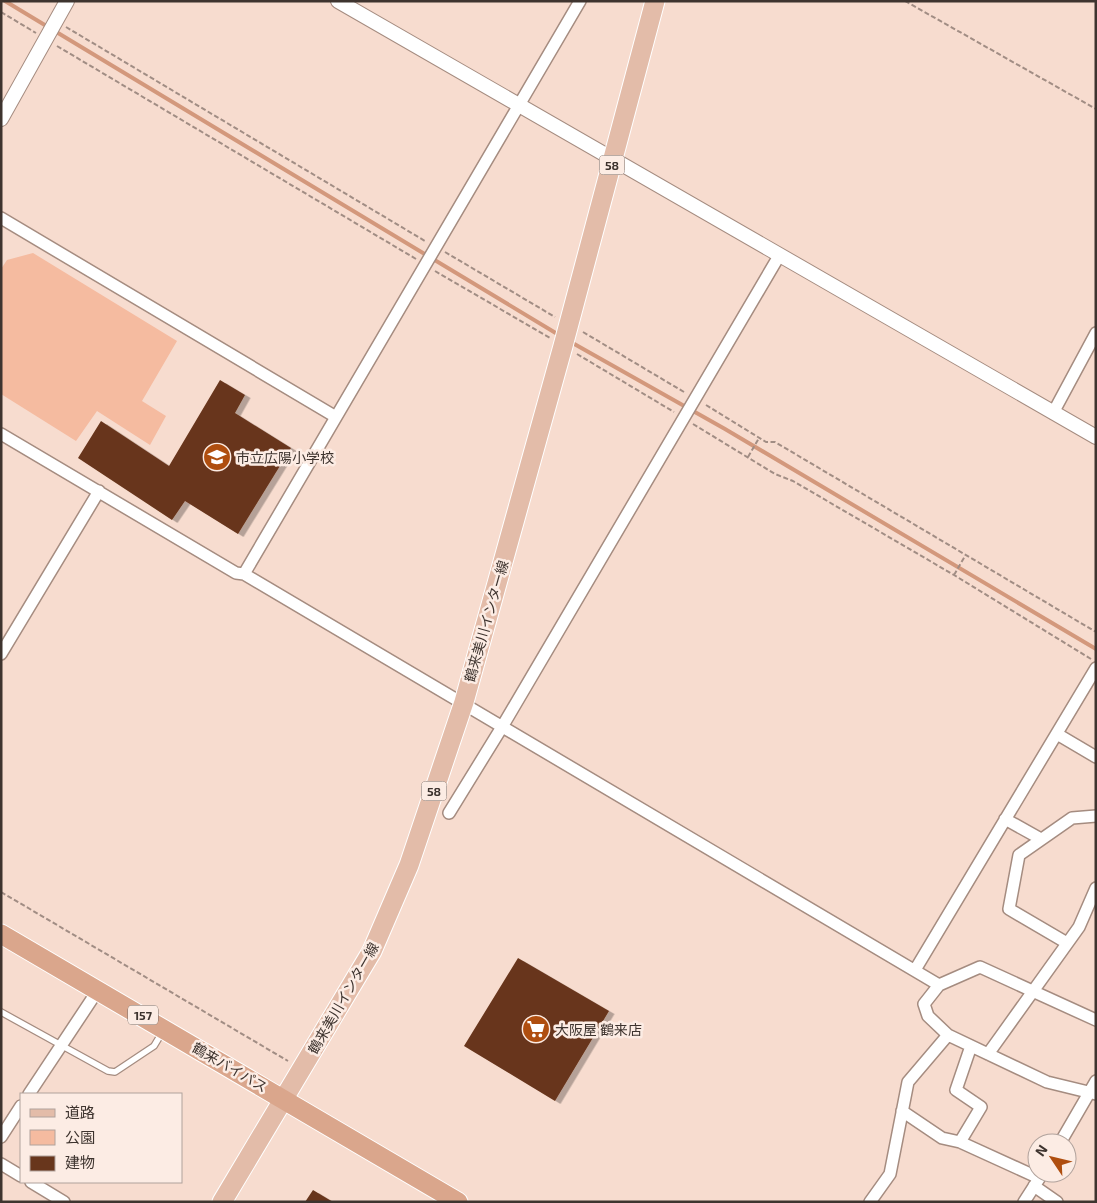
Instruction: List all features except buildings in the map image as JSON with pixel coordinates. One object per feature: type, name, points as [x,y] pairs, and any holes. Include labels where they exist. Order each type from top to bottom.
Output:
[{"type":"highway","name":"鶴来バイパス","points":[[1,934],[165,1028],[458,1202]]},
{"type":"main road","name":"鶴来美川インター線","points":[[222,1202],[372,951],[409,865],[464,702],[655,1]]},
{"type":"street","points":[[1,119],[67,1]]},
{"type":"street","points":[[338,1],[1096,437]]},
{"type":"street","points":[[244,574],[580,1]]},
{"type":"street","points":[[1,218],[336,417]]},
{"type":"street","points":[[448,813],[502,726],[779,256]]},
{"type":"street","points":[[1053,413],[1096,333]]},
{"type":"street","points":[[1,434],[236,573],[244,574],[464,702],[939,984]]},
{"type":"street","points":[[1,654],[99,491]]},
{"type":"street","points":[[915,970],[1096,668]]},
{"type":"street","points":[[1056,734],[1096,757]]},
{"type":"street","points":[[1067,943],[1009,909],[1019,855],[1072,818],[1096,816]]},
{"type":"street","points":[[1005,819],[1042,839]]},
{"type":"street","points":[[988,1054],[1079,927],[1094,894]]},
{"type":"street","points":[[1066,1133],[1094,1088],[1047,1082],[948,1035],[928,1016],[924,1004],[939,984],[980,967],[1096,1020]]},
{"type":"street","points":[[30,1093],[98,990]]},
{"type":"street","points":[[870,1202],[890,1174],[908,1082],[948,1035]]},
{"type":"street","points":[[960,1142],[981,1107],[956,1090],[971,1046]]},
{"type":"street","points":[[3,1131],[20,1107]]},
{"type":"street","points":[[902,1111],[942,1138],[960,1142],[1027,1174]]},
{"type":"street","points":[[1,1164],[20,1175]]},
{"type":"street","points":[[33,1183],[64,1202]]},
{"type":"street","points":[[1024,1202],[1036,1183]]},
{"type":"street","points":[[1041,1183],[1057,1202]]},
{"type":"lane","points":[[1,1012],[108,1071],[115,1072],[154,1046],[165,1028]]},
{"type":"path","points":[[905,1],[1096,110]]},
{"type":"path","points":[[1,12],[49,33],[429,259],[565,337],[683,418],[954,574],[1096,662]]},
{"type":"path","points":[[748,457],[759,438]]},
{"type":"path","points":[[954,574],[965,556]]},
{"type":"path","points":[[1,892],[301,1068]]},
{"type":"green space","points":[[33,253],[177,341],[142,401],[166,416],[150,445],[97,411],[76,441],[1,394],[1,269],[7,260]]},
{"type":"waterway","points":[[5,1],[559,335]]},
{"type":"waterway","points":[[569,341],[725,429],[1096,649]]},
{"type":"place","name":"市立広陽小学校","points":[[217,457]]},
{"type":"place","name":"大阪屋 鶴来店","points":[[536,1029]]}]
